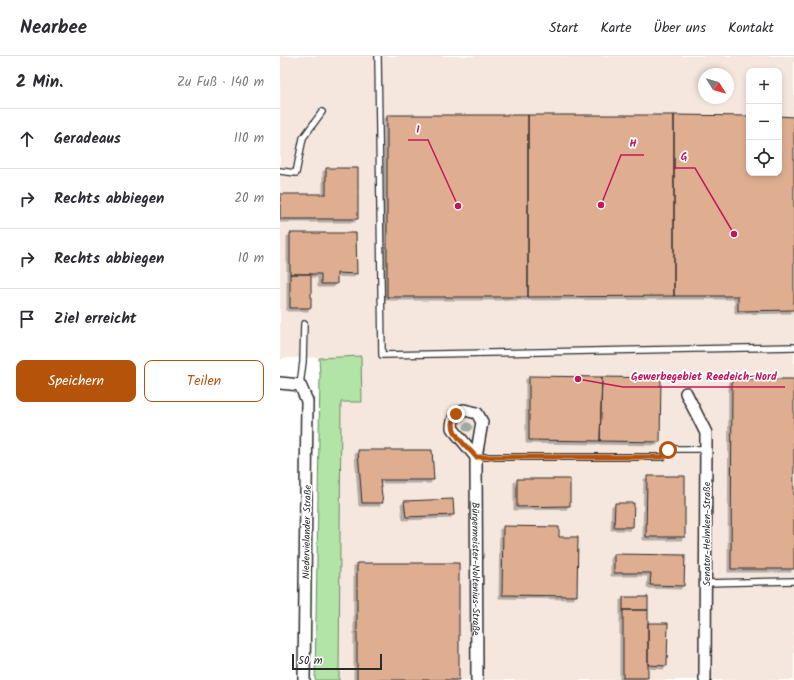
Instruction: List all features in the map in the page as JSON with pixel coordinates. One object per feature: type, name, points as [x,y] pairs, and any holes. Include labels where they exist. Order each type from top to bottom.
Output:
[{"type":"street","points":[[280,383],[300,385]]},
{"type":"street","name":"Niedervielander Straße","points":[[300,385],[307,401],[304,680]]},
{"type":"street","name":"Senator-Helmken-Straße","points":[[686,393],[706,433],[705,680]]},
{"type":"street","name":"Bürgermeister-Noltenius-Straße","points":[[476,457],[477,680]]},
{"type":"lane","points":[[378,56],[382,355],[794,347]]},
{"type":"lane","points":[[280,171],[296,173],[303,138],[322,112]]},
{"type":"lane","points":[[300,385],[304,324]]},
{"type":"lane","points":[[476,457],[662,457],[670,449],[706,449]]},
{"type":"lane","points":[[706,582],[794,581]]},
{"type":"shaded area","points":[[280,56],[794,56],[794,680],[339,680],[341,401],[361,357],[283,358],[280,362]]},
{"type":"green space","points":[[361,356],[362,402],[341,402],[339,680],[315,680],[320,375],[319,358]]},
{"type":"building","points":[[387,115],[528,115],[528,297],[387,297]]},
{"type":"building","points":[[528,115],[674,115],[674,296],[528,297]]},
{"type":"building","points":[[674,115],[746,116],[746,176],[782,176],[782,116],[794,117],[794,310],[738,311],[738,296],[674,296]]},
{"type":"building","points":[[326,168],[358,168],[358,219],[280,219],[280,194],[326,194]]},
{"type":"building","points":[[290,233],[356,233],[357,274],[337,273],[337,284],[321,284],[321,274],[290,274]]},
{"type":"building","points":[[290,274],[311,274],[311,308],[290,308]]},
{"type":"building","points":[[529,376],[602,377],[600,441],[529,440]]},
{"type":"building","points":[[602,377],[661,378],[660,442],[600,441]]},
{"type":"building","points":[[732,379],[794,379],[794,569],[731,569]]},
{"type":"building","points":[[358,450],[432,450],[434,480],[380,480],[383,503],[362,503]]},
{"type":"building","points":[[647,476],[685,476],[685,537],[646,537]]},
{"type":"building","points":[[517,479],[570,479],[570,506],[517,507]]},
{"type":"building","points":[[453,499],[454,515],[406,517],[404,501]]},
{"type":"building","points":[[615,503],[634,503],[633,527],[614,527]]},
{"type":"building","points":[[503,526],[559,527],[559,537],[578,537],[577,596],[502,595]]},
{"type":"building","points":[[614,554],[685,555],[684,586],[650,585],[651,573],[614,573]]},
{"type":"building","points":[[357,563],[459,563],[459,680],[357,680]]},
{"type":"building","points":[[623,597],[648,597],[648,610],[623,610]]},
{"type":"building","points":[[623,610],[648,610],[648,678],[623,678]]},
{"type":"building","points":[[648,623],[668,623],[667,666],[648,665]]},
{"type":"place","name":"H","points":[[601,205]]},
{"type":"place","name":"I","points":[[458,206]]},
{"type":"place","name":"G","points":[[734,234]]},
{"type":"place","name":"Gewerbegebiet Reedeich-Nord","points":[[578,379]]},
{"type":"route","points":[[456,414],[452,423],[454,433],[476,457],[662,457],[668,450]]}]
